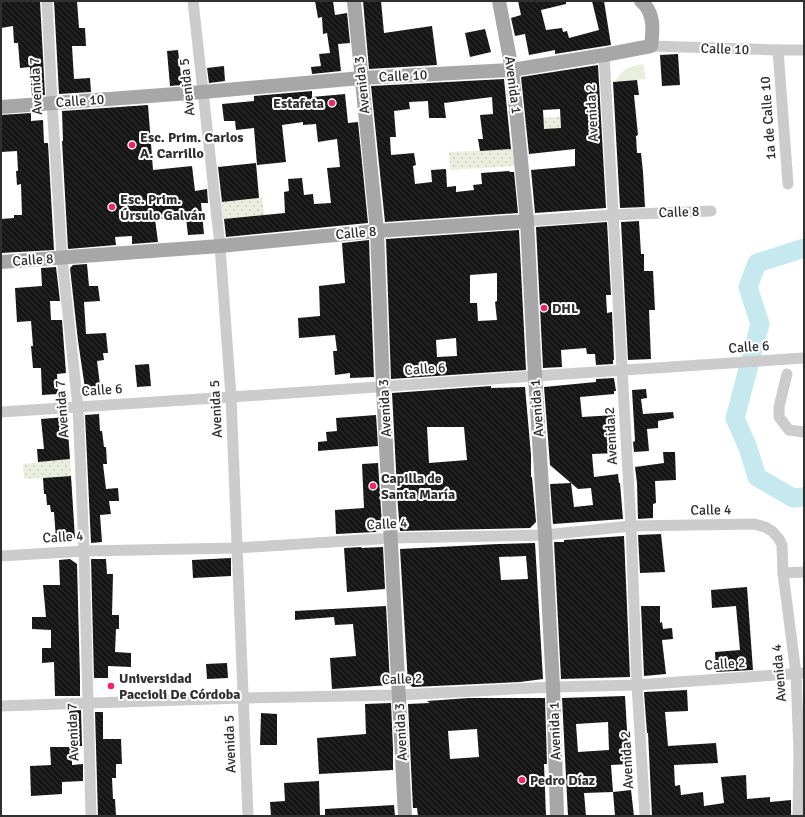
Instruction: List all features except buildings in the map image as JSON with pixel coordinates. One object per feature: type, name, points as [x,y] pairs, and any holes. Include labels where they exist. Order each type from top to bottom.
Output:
[{"type":"main road","name":"Avenida 3","points":[[354,1],[377,231],[383,387],[392,538],[405,816]]},
{"type":"main road","name":"Avenida 1","points":[[499,1],[512,70],[527,221],[554,687],[557,816]]},
{"type":"main road","points":[[641,1],[650,13],[653,22],[651,46]]},
{"type":"main road","name":"Calle 10","points":[[1,107],[203,92],[361,78],[512,70],[651,46]]},
{"type":"main road","name":"Calle 8","points":[[1,262],[220,246],[377,231],[527,221]]},
{"type":"street","name":"Avenida 7","points":[[47,1],[62,258],[78,407],[84,551],[91,816]]},
{"type":"street","name":"Avenida 5","points":[[193,1],[220,246],[231,397],[248,816]]},
{"type":"street","name":"Calle 10","points":[[651,46],[804,50]]},
{"type":"street","name":"1a de Calle 10","points":[[778,50],[788,184]]},
{"type":"street","name":"Avenida 2","points":[[604,55],[623,370],[637,685],[645,816]]},
{"type":"street","name":"Calle 8","points":[[527,221],[613,215],[711,211]]},
{"type":"street","name":"Calle 6","points":[[1,412],[804,358]]},
{"type":"street","points":[[787,374],[779,407],[779,417],[789,430],[804,432]]},
{"type":"street","name":"Calle 4","points":[[1,556],[84,551],[237,548],[392,538],[545,535],[631,526],[754,524],[772,531]]},
{"type":"street","name":"Avenida 4","points":[[772,531],[782,545],[782,573],[800,674],[798,816]]},
{"type":"street","points":[[782,573],[804,572]]},
{"type":"street","name":"Calle 2","points":[[1,706],[244,698],[399,695],[554,687],[637,685],[800,674]]},
{"type":"green space","points":[[643,64],[646,79],[615,82],[621,73],[626,69]]},
{"type":"green space","points":[[560,117],[561,128],[526,131],[525,118]]},
{"type":"green space","points":[[515,149],[516,166],[450,170],[449,152]]},
{"type":"green space","points":[[262,198],[264,215],[223,219],[221,202]]},
{"type":"green space","points":[[70,459],[71,476],[24,479],[23,464]]},
{"type":"waterway","points":[[804,248],[757,263],[748,287],[760,324],[735,418],[748,448],[757,477],[793,498],[804,497]]},
{"type":"place","name":"Estafeta","points":[[332,103]]},
{"type":"place","name":"Esc. Prim. Carlos A. Carrillo","points":[[132,145]]},
{"type":"place","name":"Esc. Prim. Úrsulo Galván","points":[[112,207]]},
{"type":"place","name":"DHL","points":[[544,308]]},
{"type":"place","name":"Capilla de Santa María","points":[[373,486]]},
{"type":"place","name":"Universidad Paccioli De Córdoba","points":[[111,686]]},
{"type":"place","name":"Pedro Díaz","points":[[522,780]]}]
